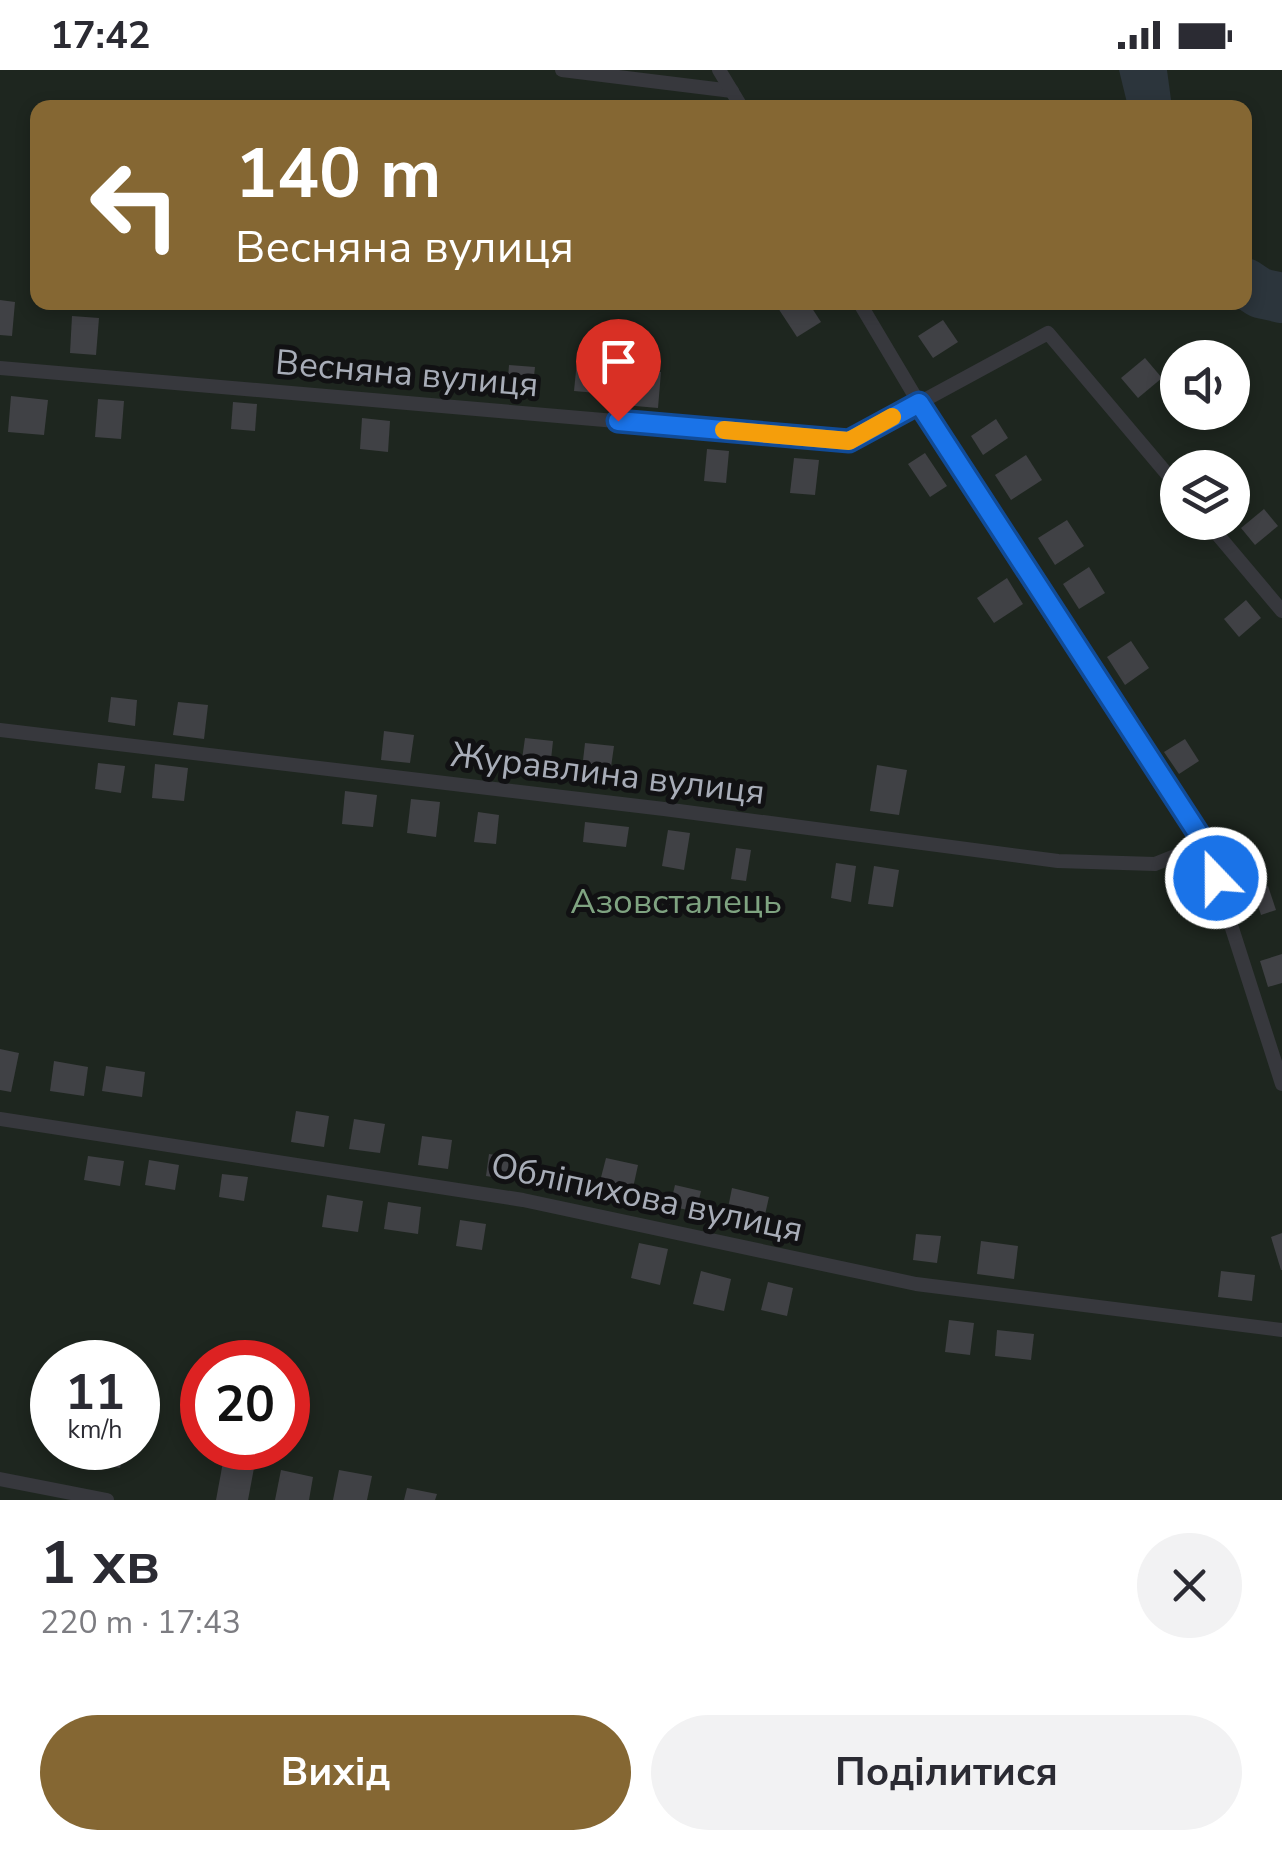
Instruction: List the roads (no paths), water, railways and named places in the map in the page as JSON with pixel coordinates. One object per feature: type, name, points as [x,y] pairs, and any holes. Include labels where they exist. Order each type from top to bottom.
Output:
[{"type":"lane","points":[[562,70],[732,91]]},
{"type":"lane","points":[[719,70],[737,100]]},
{"type":"lane","points":[[864,310],[919,403],[1205,844],[1282,1084]]},
{"type":"lane","name":"Весняна вулиця","points":[[0,368],[849,441],[1048,333],[1160,466]]},
{"type":"lane","points":[[1223,540],[1282,611]]},
{"type":"lane","name":"Журавлина вулиця","points":[[0,730],[664,808],[1058,861],[1156,864],[1205,844]]},
{"type":"lane","name":"Обліпихова вулиця","points":[[0,1119],[523,1200],[916,1284],[1282,1330]]},
{"type":"lane","points":[[0,1480],[107,1500]]},
{"type":"waterway","points":[[1252,288],[1282,298]]},
{"type":"park label","name":"Азовсталець","points":[[676,901]]}]
